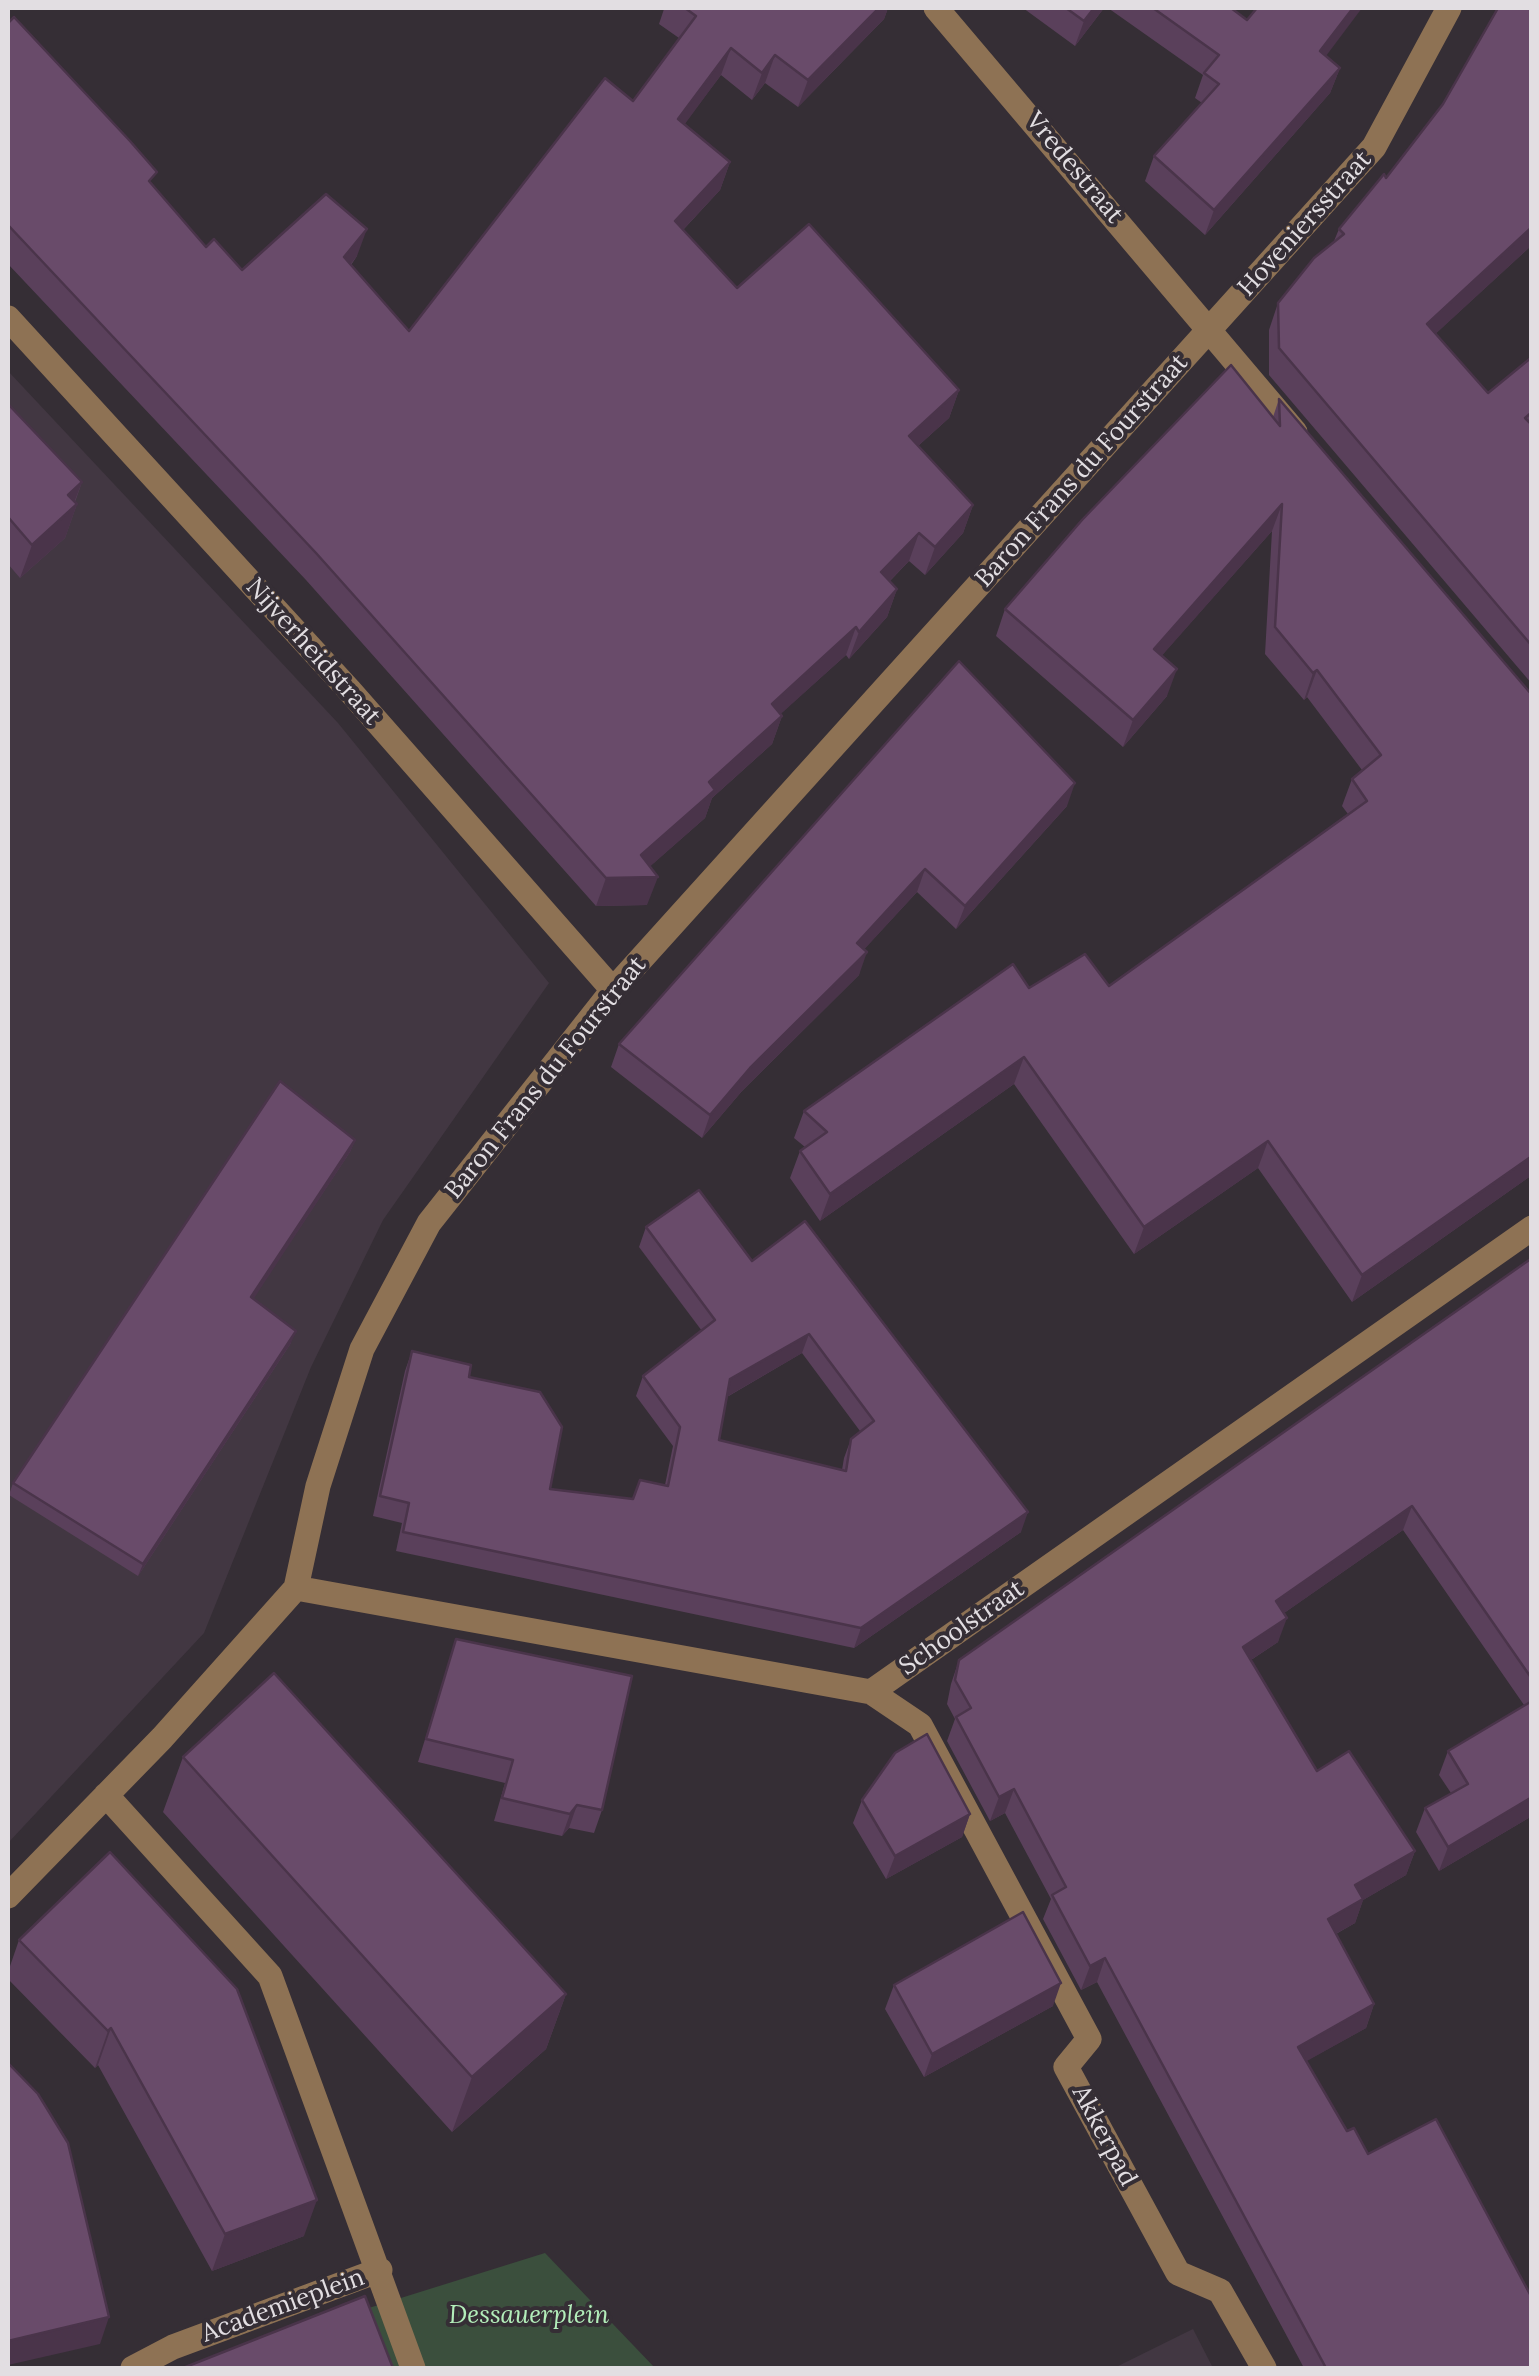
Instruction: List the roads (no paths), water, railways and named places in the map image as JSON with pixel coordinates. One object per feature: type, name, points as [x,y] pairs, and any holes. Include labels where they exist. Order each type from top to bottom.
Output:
[{"type":"street","name":"Vredestraat","points":[[936,8],[1307,446]]},
{"type":"street","name":"Hoveniersstraat","points":[[1210,330],[1374,146],[1449,8]]},
{"type":"street","name":"Nijverheidstraat","points":[[8,318],[350,691],[613,990]]},
{"type":"street","name":"Baron Frans du Fourstraat","points":[[296,1588],[318,1486],[362,1348],[429,1224],[613,990],[1210,330]]},
{"type":"street","name":"Schoolstraat","points":[[871,1692],[1532,1228]]},
{"type":"street","points":[[8,1896],[296,1588],[871,1692]]},
{"type":"street","name":"Akkerpad","points":[[871,1692],[920,1725],[1089,2040],[1066,2067],[1178,2273],[1220,2291],[1264,2368]]},
{"type":"street","points":[[106,1794],[270,1976],[413,2368]]},
{"type":"street","name":"Academieplein","points":[[132,2368],[173,2347],[380,2270]]},
{"type":"park label","name":"Dessauerplein","points":[[529,2316]]}]
